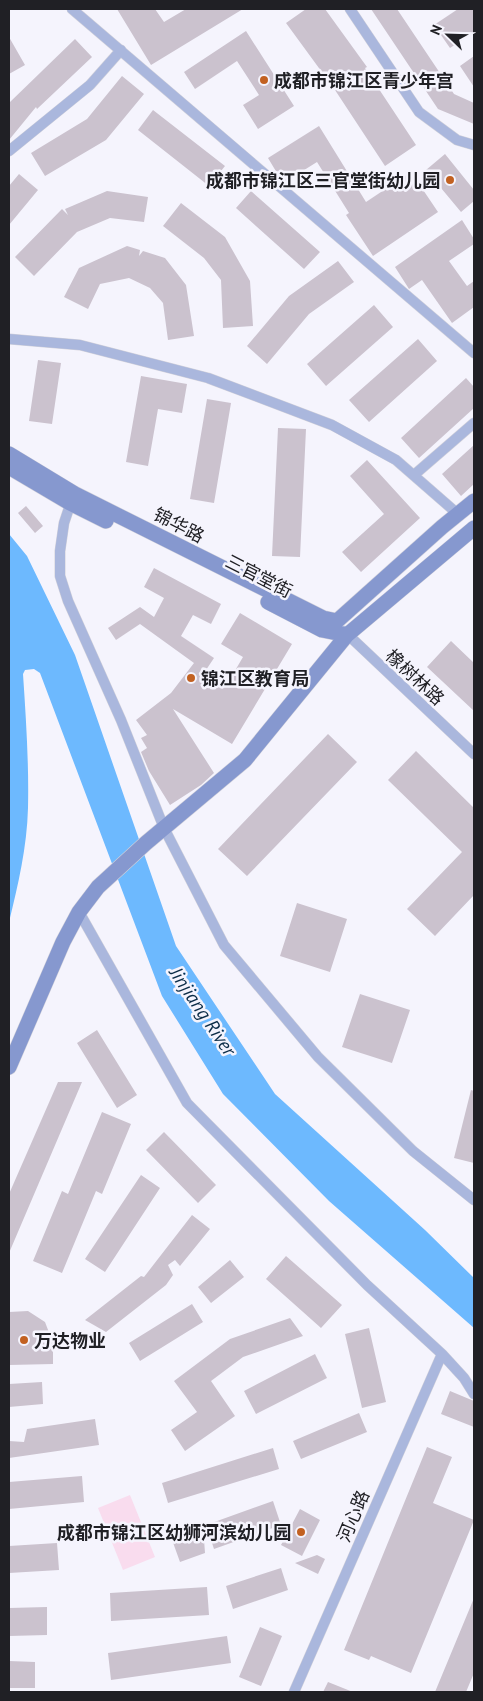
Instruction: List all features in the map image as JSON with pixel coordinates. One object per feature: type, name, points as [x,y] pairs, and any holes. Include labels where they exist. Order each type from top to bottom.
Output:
[{"type":"main road","name":"锦华路","points":[[9,454],[73,498],[323,618],[337,621]]},
{"type":"main road","name":"三官堂街","points":[[9,467],[73,498],[169,551],[322,630],[348,636]]},
{"type":"main road","points":[[337,621],[474,502]]},
{"type":"main road","points":[[9,1067],[63,942],[79,912],[98,887],[146,843],[245,760],[348,636],[474,528]]},
{"type":"street","points":[[72,9],[474,353]]},
{"type":"street","points":[[350,9],[418,112],[457,140],[474,145]]},
{"type":"street","points":[[9,151],[90,85],[121,50]]},
{"type":"street","points":[[9,339],[80,345],[208,378],[332,425],[396,460],[458,515]]},
{"type":"street","points":[[414,475],[474,422]]},
{"type":"street","points":[[73,498],[64,523],[60,551],[60,576],[68,602],[121,720],[164,828],[224,945],[318,1057],[413,1151],[474,1200]]},
{"type":"street","name":"橡树林路","points":[[337,621],[348,636],[474,754]]},
{"type":"street","points":[[79,912],[188,1103],[368,1285],[442,1354],[464,1378],[474,1394]]},
{"type":"street","name":"河心路","points":[[294,1692],[442,1354]]},
{"type":"shaded area","points":[[130,1495],[155,1557],[123,1570],[98,1508]]},
{"type":"water","name":"Jinjiang River","points":[[9,534],[27,556],[75,655],[176,946],[275,1094],[425,1230],[474,1278],[474,1328],[329,1201],[223,1094],[162,996],[40,673],[34,669],[25,670],[23,674],[28,758],[27,823],[22,866],[9,922]]},
{"type":"building","points":[[117,9],[155,9],[164,22],[186,9],[243,9],[151,65]]},
{"type":"building","points":[[306,9],[325,9],[367,67],[365,68],[416,145],[385,166],[335,90],[286,23]]},
{"type":"building","points":[[371,9],[397,9],[454,94],[474,103],[474,124],[438,109]]},
{"type":"building","points":[[458,9],[474,9],[474,32],[450,48],[434,25]]},
{"type":"building","name":"成都市锦江区青少年宫","points":[[246,31],[294,106],[258,129],[243,105],[259,95],[237,61],[195,89],[184,72]]},
{"type":"building","points":[[9,37],[25,65],[9,74]]},
{"type":"building","points":[[75,39],[92,57],[37,109],[36,107],[9,140],[9,103]]},
{"type":"building","points":[[474,56],[474,87],[460,66]]},
{"type":"building","points":[[122,76],[144,94],[106,140],[45,176],[31,153],[87,119]]},
{"type":"building","points":[[153,110],[225,166],[209,186],[138,130]]},
{"type":"building","points":[[319,126],[366,202],[411,172],[438,212],[373,256],[346,215],[349,213],[317,162],[285,182],[280,178],[268,158]]},
{"type":"building","name":"成都市锦江区三官堂街幼儿园","points":[[445,154],[474,190],[474,201],[461,212],[426,170]]},
{"type":"building","points":[[19,174],[38,190],[9,225],[9,186]]},
{"type":"building","points":[[107,191],[148,197],[144,222],[110,218],[77,232],[34,276],[15,257],[62,209],[68,215],[65,209]]},
{"type":"building","points":[[251,191],[320,252],[304,269],[236,208]]},
{"type":"building","points":[[181,203],[225,237],[250,281],[253,326],[223,328],[221,280],[204,258],[163,226]]},
{"type":"building","points":[[462,220],[474,239],[474,244],[449,261],[467,286],[474,281],[474,307],[452,323],[422,280],[409,289],[395,267]]},
{"type":"building","points":[[127,246],[140,250],[139,256],[143,251],[165,258],[186,285],[194,336],[168,340],[163,303],[150,288],[129,278],[100,284],[88,309],[64,297],[79,268]]},
{"type":"building","points":[[338,261],[354,282],[309,314],[267,364],[247,346],[289,296]]},
{"type":"building","points":[[374,305],[393,327],[326,386],[307,364]]},
{"type":"building","points":[[418,339],[437,361],[369,422],[349,400]]},
{"type":"building","points":[[38,360],[61,363],[52,424],[29,421]]},
{"type":"building","points":[[141,376],[187,384],[182,413],[158,409],[148,466],[126,462]]},
{"type":"building","points":[[466,378],[474,387],[474,408],[419,458],[401,438]]},
{"type":"building","points":[[207,399],[231,403],[214,503],[190,499]]},
{"type":"building","points":[[278,428],[306,429],[300,557],[272,556]]},
{"type":"building","points":[[474,445],[474,484],[461,496],[442,474]]},
{"type":"building","points":[[367,460],[420,518],[361,572],[342,552],[384,514],[350,476]]},
{"type":"building","points":[[26,506],[43,526],[35,533],[18,513]]},
{"type":"building","points":[[154,568],[221,604],[211,624],[193,615],[181,636],[214,658],[204,673],[226,686],[243,657],[221,644],[240,613],[292,644],[232,744],[173,709],[214,773],[201,785],[170,805],[149,771],[141,752],[147,748],[141,738],[147,735],[136,720],[171,693],[194,663],[140,624],[116,640],[108,628],[140,607],[154,617],[164,598],[144,587]]},
{"type":"building","points":[[451,641],[474,663],[474,711],[427,667]]},
{"type":"building","points":[[328,734],[357,762],[247,876],[218,849]]},
{"type":"building","points":[[416,751],[474,808],[474,895],[435,936],[407,909],[462,852],[388,780]]},
{"type":"building","points":[[297,903],[347,919],[330,972],[280,956]]},
{"type":"building","points":[[360,994],[410,1010],[392,1063],[342,1047]]},
{"type":"building","points":[[97,1030],[137,1095],[117,1108],[77,1043]]},
{"type":"building","points":[[58,1082],[82,1082],[9,1253],[9,1194]]},
{"type":"building","points":[[471,1090],[474,1091],[474,1163],[454,1158]]},
{"type":"building","points":[[102,1112],[131,1124],[102,1194],[96,1191],[62,1273],[33,1261],[62,1191],[68,1194]]},
{"type":"building","points":[[164,1132],[216,1185],[198,1203],[146,1150]]},
{"type":"building","points":[[141,1175],[160,1188],[105,1272],[85,1259]]},
{"type":"building","points":[[192,1215],[210,1229],[180,1266],[175,1260],[168,1265],[173,1275],[166,1285],[106,1332],[85,1320],[141,1276],[144,1277]]},
{"type":"building","points":[[286,1256],[342,1305],[321,1328],[266,1279]]},
{"type":"building","points":[[230,1260],[244,1277],[211,1303],[198,1287]]},
{"type":"building","points":[[192,1304],[203,1322],[140,1361],[129,1343]]},
{"type":"building","points":[[28,1311],[45,1322],[53,1343],[53,1364],[9,1365],[9,1312]]},
{"type":"building","points":[[290,1318],[303,1336],[243,1357],[211,1381],[235,1416],[185,1451],[171,1430],[197,1412],[174,1381],[230,1339]]},
{"type":"building","points":[[369,1328],[386,1402],[362,1408],[345,1334]]},
{"type":"building","points":[[315,1354],[327,1378],[256,1414],[244,1391]]},
{"type":"building","points":[[42,1382],[43,1404],[9,1407],[9,1384]]},
{"type":"building","points":[[450,1391],[474,1401],[474,1427],[441,1414]]},
{"type":"building","points":[[359,1413],[367,1432],[301,1459],[293,1441]]},
{"type":"building","points":[[95,1419],[99,1445],[9,1458],[9,1441],[24,1442],[27,1429]]},
{"type":"building","points":[[427,1447],[452,1457],[433,1503],[474,1520],[411,1673],[371,1656],[369,1660],[344,1650]]},
{"type":"building","points":[[273,1448],[279,1469],[168,1503],[162,1483]]},
{"type":"building","points":[[82,1476],[84,1502],[9,1509],[9,1482]]},
{"type":"building","points":[[273,1501],[281,1525],[214,1549],[206,1525]]},
{"type":"building","name":"成都市锦江区幼狮河滨幼儿园","points":[[300,1509],[320,1520],[302,1556],[281,1545]]},
{"type":"building","points":[[203,1526],[205,1553],[180,1562],[171,1537]]},
{"type":"building","points":[[57,1543],[59,1570],[9,1573],[9,1546]]},
{"type":"building","points":[[317,1555],[325,1559],[318,1574],[295,1563]]},
{"type":"building","points":[[281,1568],[288,1590],[233,1609],[226,1586]]},
{"type":"building","points":[[207,1587],[209,1615],[111,1621],[110,1593]]},
{"type":"building","points":[[474,1598],[474,1673],[466,1692],[435,1692]]},
{"type":"building","points":[[47,1607],[47,1635],[9,1636],[9,1608]]},
{"type":"building","points":[[260,1627],[282,1636],[261,1686],[239,1677]]},
{"type":"building","points":[[227,1636],[231,1663],[111,1680],[108,1653]]},
{"type":"building","points":[[9,1661],[35,1662],[35,1688],[9,1688]]},
{"type":"building","points":[[328,1682],[353,1692],[323,1692]]},
{"type":"place","name":"成都市锦江区青少年宫","points":[[264,80]]},
{"type":"place","name":"成都市锦江区三官堂街幼儿园","points":[[450,180]]},
{"type":"place","name":"锦江区教育局","points":[[191,678]]},
{"type":"place","name":"万达物业","points":[[24,1340]]},
{"type":"place","name":"成都市锦江区幼狮河滨幼儿园","points":[[301,1532]]}]
